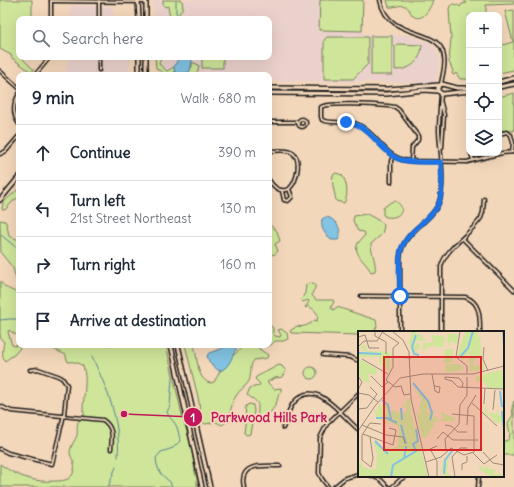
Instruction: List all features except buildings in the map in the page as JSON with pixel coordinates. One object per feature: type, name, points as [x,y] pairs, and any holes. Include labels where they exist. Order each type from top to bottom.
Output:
[{"type":"main road","points":[[138,1],[138,16]]},
{"type":"main road","points":[[146,1],[146,16]]},
{"type":"main road","points":[[139,60],[139,72]]},
{"type":"main road","points":[[146,60],[146,72]]},
{"type":"main road","points":[[502,81],[514,78]]},
{"type":"main road","points":[[502,86],[514,84]]},
{"type":"main road","points":[[438,91],[437,88],[440,85]]},
{"type":"main road","points":[[272,88],[388,89],[440,85],[466,88]]},
{"type":"main road","points":[[443,94],[447,90],[446,85]]},
{"type":"main road","points":[[272,93],[387,94],[424,90],[438,91],[443,94],[466,91]]},
{"type":"main road","points":[[0,200],[16,181]]},
{"type":"main road","points":[[172,348],[202,487]]},
{"type":"main road","points":[[179,348],[210,487]]},
{"type":"street","points":[[51,16],[51,0],[146,1]]},
{"type":"street","points":[[380,0],[384,14],[393,23],[401,28],[431,39],[440,45],[445,59],[440,85]]},
{"type":"street","points":[[99,1],[99,16]]},
{"type":"street","points":[[38,72],[48,60]]},
{"type":"street","points":[[99,60],[99,70]]},
{"type":"street","points":[[0,71],[16,85]]},
{"type":"street","points":[[400,331],[401,249],[407,238],[433,212],[438,204],[441,194],[441,150],[444,131],[444,115],[441,102],[443,94]]},
{"type":"street","points":[[16,99],[14,109],[16,120]]},
{"type":"street","points":[[411,161],[412,147],[418,140],[418,136],[396,108],[391,106],[334,105],[324,105],[321,107],[322,120],[351,122],[358,125],[368,132],[393,156],[402,160],[411,161],[441,162],[462,162],[513,152],[513,144],[510,135],[506,132],[502,133]]},
{"type":"street","points":[[272,122],[298,122],[299,120],[303,119],[306,124],[304,127],[300,127],[298,126],[298,122]]},
{"type":"street","points":[[0,154],[6,151],[16,139]]},
{"type":"street","points":[[272,151],[291,152],[297,159],[297,176],[290,189],[292,197],[288,201],[284,200],[282,191]]},
{"type":"street","points":[[391,182],[391,161],[393,156]]},
{"type":"street","points":[[472,156],[473,160]]},
{"type":"street","points":[[272,183],[276,188],[282,191],[290,189]]},
{"type":"street","points":[[441,331],[441,267],[447,254],[481,218],[484,208],[484,199]]},
{"type":"street","points":[[462,238],[514,290]]},
{"type":"street","points":[[361,296],[465,297],[473,302],[479,312],[480,331]]},
{"type":"street","points":[[323,355],[350,357],[358,361]]},
{"type":"street","points":[[0,448],[8,453],[52,464],[64,415],[67,385],[58,376],[38,369],[30,370]]},
{"type":"street","points":[[283,428],[292,404],[300,397],[308,394],[317,394],[324,397],[358,429]]},
{"type":"street","points":[[328,487],[319,473],[319,442],[321,434],[325,427],[358,394]]},
{"type":"street","points":[[0,406],[11,410],[103,420],[108,424],[112,431],[110,449]]},
{"type":"street","points":[[244,487],[244,476],[247,470],[257,466],[280,466]]},
{"type":"street","points":[[334,487],[344,478],[358,474]]},
{"type":"street","points":[[374,477],[381,480],[388,487]]},
{"type":"street","points":[[392,487],[405,477]]},
{"type":"street","points":[[478,487],[479,477]]},
{"type":"shaded area","points":[[153,0],[363,0],[363,34],[407,35],[431,43],[434,46],[440,59],[436,83],[272,81],[272,72],[162,72],[156,68],[155,60],[272,60],[272,16],[154,16]]},
{"type":"shaded area","points":[[70,5],[113,6],[113,16],[70,16]]},
{"type":"shaded area","points":[[68,60],[130,60],[129,72],[65,72]]},
{"type":"green space","points":[[0,0],[32,0],[32,16],[16,16],[16,60],[24,60],[34,70],[31,72],[12,58],[11,55],[0,49]]},
{"type":"green space","points":[[163,0],[182,0],[183,8],[179,14],[182,16],[170,16],[168,6],[165,7],[163,5]]},
{"type":"green space","points":[[320,0],[363,0],[362,31],[319,30]]},
{"type":"green space","points":[[387,0],[433,0],[426,13],[417,18],[413,16],[405,6],[389,7]]},
{"type":"green space","points":[[463,0],[514,0],[514,4],[486,5],[486,12],[466,12],[466,79],[460,79],[456,73],[454,75],[452,74],[453,71],[449,62],[451,38],[449,9],[452,4],[460,7],[462,4],[467,3]]},
{"type":"green space","points":[[514,10],[514,70],[502,72],[502,45],[513,42],[505,11]]},
{"type":"green space","points":[[371,36],[392,36],[392,75],[371,75]]},
{"type":"green space","points":[[327,37],[368,37],[368,64],[353,79],[324,79],[324,40]]},
{"type":"green space","points":[[397,44],[422,45],[420,56],[414,64],[401,70],[395,70],[395,46]]},
{"type":"green space","points":[[155,60],[160,60],[159,64],[167,71],[174,67],[175,72],[162,72],[156,68]]},
{"type":"green space","points":[[202,60],[223,60],[223,68],[202,68]]},
{"type":"green space","points":[[192,62],[199,65],[197,72],[187,72],[192,67]]},
{"type":"green space","points":[[514,93],[514,131],[502,130],[502,96]]},
{"type":"green space","points":[[336,173],[342,175],[346,185],[347,192],[344,203],[336,201],[332,181],[333,175]]},
{"type":"green space","points":[[16,191],[16,199],[5,210],[2,209],[3,203]]},
{"type":"green space","points":[[395,201],[402,208],[401,213],[395,217],[386,217],[383,215],[383,208]]},
{"type":"green space","points":[[367,214],[383,223],[384,226],[382,234],[371,244],[375,262],[375,271],[371,272],[358,255],[357,251],[358,243],[365,235],[364,232],[358,231],[353,221],[354,216]]},
{"type":"green space","points":[[0,220],[5,221],[9,236],[16,239],[16,279],[13,268],[1,253]]},
{"type":"green space","points":[[272,227],[277,231],[280,241],[275,244],[278,251],[272,255]]},
{"type":"green space","points":[[0,281],[5,287],[16,293],[16,335],[9,330],[8,332],[12,345],[16,345],[16,348],[20,348],[15,354],[5,361],[3,354],[4,342],[1,339]]},
{"type":"green space","points":[[310,283],[315,285],[312,295],[316,300],[333,300],[334,302],[331,307],[333,310],[337,307],[376,320],[377,326],[374,331],[358,331],[358,335],[291,333],[290,331],[297,326],[304,326],[315,320],[317,321],[318,315],[316,312],[308,306],[306,308],[305,307],[309,302],[308,300],[303,302],[301,300],[305,293],[306,285]]},
{"type":"green space","points":[[272,327],[275,336],[280,337],[281,335],[278,330],[281,329],[287,333],[288,339],[283,341],[275,341],[272,344]]},
{"type":"green space","points":[[51,348],[167,348],[183,419],[191,445],[197,487],[0,487],[0,464],[26,478],[40,481],[64,480],[69,478],[73,473],[74,465],[70,450],[77,435],[78,422],[79,420],[84,419],[83,411],[85,382],[83,366],[76,362],[68,362],[66,355]]},
{"type":"green space","points":[[186,348],[195,348],[198,367],[202,377],[205,381],[210,383],[214,382],[222,367],[240,348],[259,348],[268,355],[267,358],[254,360],[249,381],[234,399],[228,421],[222,425],[214,421],[205,424],[202,422],[198,397]]},
{"type":"green space","points":[[279,365],[286,371],[283,377],[275,378],[267,382],[274,389],[281,388],[281,392],[276,404],[270,412],[261,420],[258,419],[258,404],[247,395],[250,388],[259,386],[260,384],[255,379],[256,377]]},
{"type":"green space","points":[[309,367],[313,367],[317,373],[313,379],[309,379],[305,375],[305,371]]},
{"type":"green space","points":[[514,401],[514,455],[504,455],[504,440],[509,439],[510,434],[508,423],[513,415],[512,408]]},
{"type":"green space","points":[[250,404],[253,405],[254,411],[250,434],[247,435],[244,433],[246,417],[245,408]]},
{"type":"water","points":[[178,60],[192,60],[190,71],[188,72],[175,72],[174,67]]},
{"type":"water","points":[[326,217],[333,220],[338,226],[340,237],[338,240],[331,240],[324,231],[322,219]]},
{"type":"water","points":[[237,348],[229,364],[223,370],[219,371],[210,363],[207,356],[209,353],[221,349]]},
{"type":"waterway","points":[[176,1],[176,12],[178,16]]},
{"type":"waterway","points":[[0,234],[16,247]]},
{"type":"waterway","points":[[0,320],[16,319]]},
{"type":"waterway","points":[[92,357],[108,393],[112,406],[117,431],[118,457]]},
{"type":"waterway","points":[[172,378],[170,406],[167,412],[176,425],[180,441],[173,448],[161,452],[156,458],[160,473],[170,482],[172,487]]},
{"type":"waterway","points":[[108,487],[116,467]]},
{"type":"place","name":"Parkwood Hills Park","points":[[124,414]]},
{"type":"route","points":[[346,122],[361,126],[390,154],[398,159],[408,161],[441,162],[441,194],[438,204],[433,212],[407,238],[401,249],[400,296]]}]
